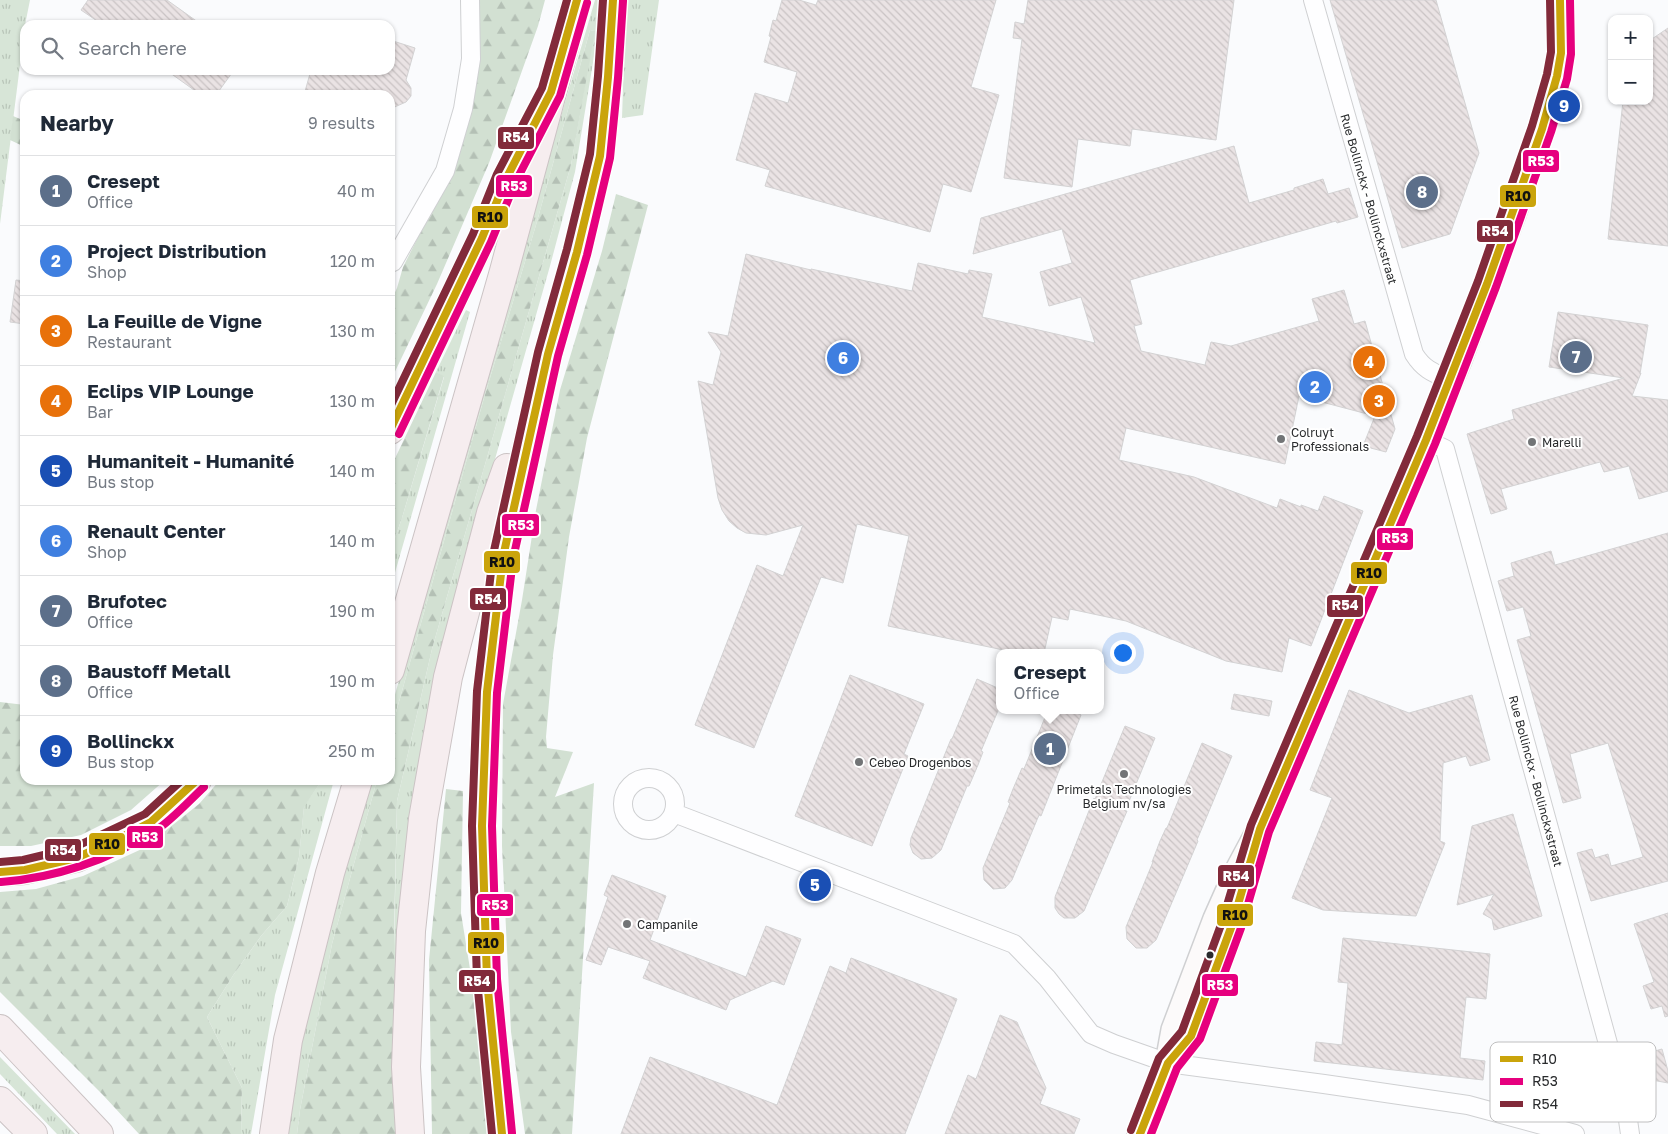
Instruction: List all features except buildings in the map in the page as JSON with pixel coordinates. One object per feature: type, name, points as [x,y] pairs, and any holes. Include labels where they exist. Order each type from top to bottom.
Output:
[{"type":"highway","points":[[395,652],[501,281],[551,92],[578,0]]},
{"type":"highway","points":[[502,1134],[486,961],[482,826],[487,692],[503,557],[548,354],[582,232],[600,156],[613,0]]},
{"type":"highway","points":[[395,420],[482,238],[506,179],[551,92]]},
{"type":"highway","points":[[410,1134],[406,1067],[411,931],[417,864],[448,677],[491,513],[548,354]]},
{"type":"highway","points":[[0,872],[25,870],[76,858],[116,840],[151,822],[192,785]]},
{"type":"highway","points":[[274,1134],[288,1040],[330,873],[356,785]]},
{"type":"highway","points":[[0,1029],[99,1134]]},
{"type":"highway","points":[[0,1101],[33,1134]]},
{"type":"street","points":[[395,259],[445,172],[463,109],[471,59],[470,0]]},
{"type":"street","name":"Rue Bollinckx - Bollinckxstraat","points":[[1312,0],[1414,354],[1421,364],[1430,371],[1450,380]]},
{"type":"street","points":[[1140,1134],[1168,1063],[1191,1036],[1232,925],[1260,829],[1426,440],[1510,223],[1542,129],[1557,76],[1561,53],[1560,0]]},
{"type":"street","name":"Rue Bollinckx - Bollinckxstraat","points":[[1426,440],[1445,449],[1608,1042]]},
{"type":"street","points":[[674,813],[1014,944],[1047,978],[1092,1034],[1114,1044],[1168,1063],[1468,1105],[1490,1111]]},
{"type":"street","points":[[1530,1122],[1574,1134]]},
{"type":"green space","points":[[0,0],[30,0],[26,20],[20,20],[20,65],[0,224]]},
{"type":"green space","points":[[480,0],[545,0],[538,26],[489,163],[437,284],[395,372],[395,292],[403,267],[451,172],[471,110],[477,79]]},
{"type":"green space","points":[[595,0],[602,0],[575,172],[456,596],[422,742],[411,818],[393,995],[397,801],[432,649],[571,165],[594,31],[590,30],[395,716],[395,694]]},
{"type":"green space","points":[[626,0],[659,0],[643,115],[622,118]]},
{"type":"green space","points":[[590,30],[595,31],[571,165],[432,649],[397,801],[394,931],[395,1134],[297,1134],[332,944],[376,785],[395,785],[395,716],[484,398],[536,225]]},
{"type":"green space","points":[[13,116],[20,119],[20,145],[10,140]]},
{"type":"green space","points":[[616,194],[648,205],[587,438],[569,537],[553,655],[546,737],[547,748],[573,752],[555,797],[594,783],[572,1134],[525,1134],[511,1032],[502,846],[503,704],[536,510],[560,390],[602,251]]},
{"type":"green space","points":[[466,310],[470,312],[395,573],[395,538],[444,377],[436,372]]},
{"type":"green space","points":[[436,372],[444,376],[395,538],[395,458]]},
{"type":"green space","points":[[0,702],[20,704],[20,785],[159,785],[131,810],[81,835],[31,846],[0,846]]},
{"type":"green space","points":[[216,785],[319,785],[304,807],[299,857],[287,906],[261,936],[207,1017],[242,1088],[241,1134],[139,1134],[103,1095],[0,992],[0,892],[36,889],[83,876],[144,848],[199,804]]},
{"type":"green space","points":[[319,785],[333,785],[275,995],[251,1134],[241,1134],[242,1088],[207,1017],[261,936],[287,906],[299,857],[304,806]]},
{"type":"green space","points":[[369,785],[376,785],[332,944],[297,1134],[288,1134],[300,1048],[317,969]]},
{"type":"green space","points":[[446,789],[463,791],[461,913],[475,1000],[489,1134],[432,1134],[429,960]]},
{"type":"green space","points":[[0,1057],[75,1134],[57,1134],[0,1074]]},
{"type":"transit line","name":"R54","points":[[395,397],[473,234],[497,174],[542,88],[567,0]]},
{"type":"transit line","name":"R10","points":[[395,420],[482,238],[506,179],[551,92],[577,0]]},
{"type":"transit line","name":"R54","points":[[492,1134],[477,980],[472,826],[477,691],[493,555],[538,352],[567,249],[590,154],[603,0]]},
{"type":"transit line","name":"R10","points":[[502,1134],[487,980],[482,826],[487,692],[503,557],[548,354],[577,252],[600,156],[613,0]]},
{"type":"transit line","name":"R54","points":[[1131,1130],[1159,1058],[1182,1031],[1222,922],[1251,825],[1417,436],[1478,281],[1532,126],[1547,74],[1551,52],[1550,0]]},
{"type":"transit line","name":"R10","points":[[1140,1134],[1168,1063],[1191,1036],[1232,925],[1260,829],[1426,440],[1487,284],[1542,129],[1557,76],[1561,53],[1560,0]]},
{"type":"transit line","name":"R53","points":[[1151,1134],[1177,1068],[1200,1039],[1241,928],[1269,832],[1435,444],[1496,287],[1551,132],[1567,79],[1571,54],[1570,0]]},
{"type":"transit line","name":"R53","points":[[512,1133],[497,979],[492,826],[497,693],[513,559],[558,356],[587,255],[610,158],[623,1]]},
{"type":"transit line","name":"R53","points":[[399,434],[491,242],[515,183],[560,96],[587,3]]},
{"type":"transit line","name":"R54","points":[[0,862],[23,860],[73,848],[145,814],[177,785]]},
{"type":"transit line","name":"R10","points":[[0,872],[25,870],[76,858],[116,840],[151,822],[192,785]]},
{"type":"transit line","name":"R53","points":[[1,882],[61,872],[119,851],[161,827],[204,787]]},
{"type":"place","name":"Bollinckx","points":[[1564,106]]},
{"type":"place","name":"Baustoff Metall","points":[[1422,192]]},
{"type":"place","name":"Brufotec","points":[[1576,357]]},
{"type":"place","name":"Renault Center","points":[[843,358]]},
{"type":"place","name":"Eclips VIP Lounge","points":[[1369,362]]},
{"type":"place","name":"Project Distribution","points":[[1315,387]]},
{"type":"place","name":"La Feuille de Vigne","points":[[1379,401]]},
{"type":"place","name":"Colruyt Professionals","points":[[1281,439]]},
{"type":"place","name":"Marelli","points":[[1532,442]]},
{"type":"place","name":"Cresept","points":[[1050,749]]},
{"type":"place","name":"Cebeo Drogenbos","points":[[859,762]]},
{"type":"place","name":"Primetals Technologies Belgium nv/sa","points":[[1124,774]]},
{"type":"place","name":"Humaniteit - Humanité","points":[[815,885]]},
{"type":"place","name":"Campanile","points":[[627,924]]}]
